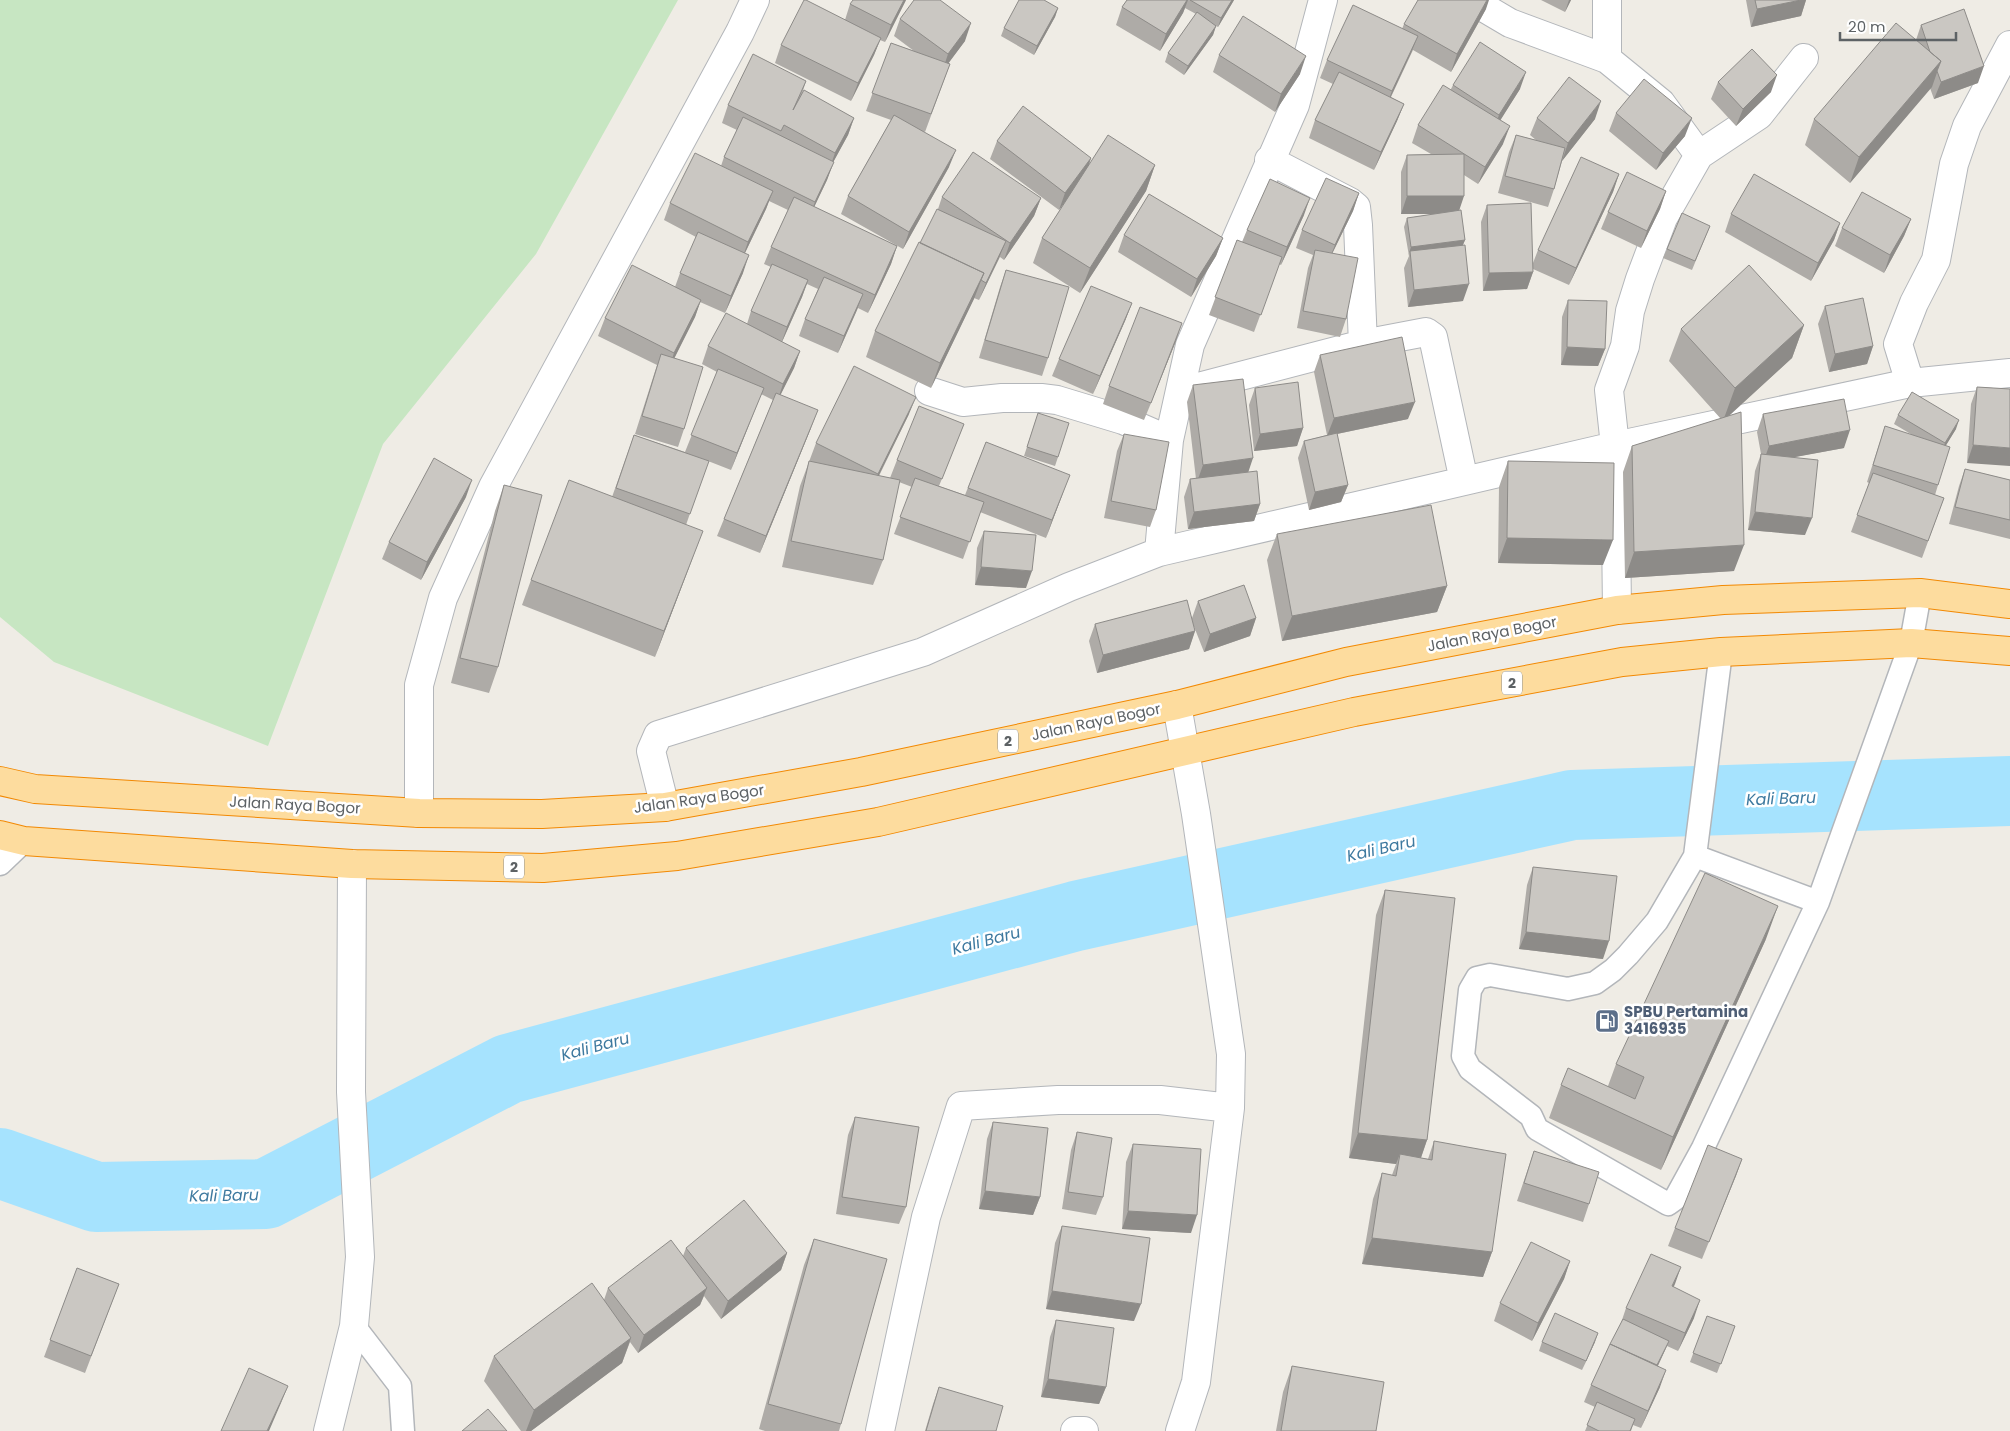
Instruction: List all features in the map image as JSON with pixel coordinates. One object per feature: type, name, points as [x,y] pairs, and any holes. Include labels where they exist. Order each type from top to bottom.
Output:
[{"type":"highway","name":"Jalan Raya Bogor","points":[[0,781],[34,789],[419,813],[542,814],[665,807],[861,772],[1176,705],[1346,662],[1617,610],[1723,600],[1920,594],[2010,604]]},
{"type":"highway","name":"2","points":[[12,838],[352,864],[543,868],[677,856],[878,822],[1184,753],[1354,712],[1622,662],[1721,652],[1911,643],[2010,651]]},
{"type":"street","points":[[419,813],[419,684],[443,598],[494,488],[740,32],[755,0]]},
{"type":"street","points":[[1159,552],[1169,440],[1190,345],[1269,160],[1295,105],[1323,0]]},
{"type":"street","points":[[1471,0],[1510,23],[1607,58],[1661,103],[1699,156]]},
{"type":"street","points":[[1607,0],[1607,58]]},
{"type":"street","points":[[1910,383],[1898,344],[1914,303],[1936,260],[1954,164],[1967,126],[2010,45]]},
{"type":"street","points":[[1617,610],[1616,446],[1610,390],[1625,346],[1630,311],[1663,218],[1699,156],[1759,115],[1804,58]]},
{"type":"street","points":[[1269,160],[1350,202],[1356,207],[1363,344]]},
{"type":"street","points":[[1180,392],[1363,344],[1426,332],[1432,337],[1464,481]]},
{"type":"street","points":[[665,807],[651,751],[658,735],[923,652],[1069,587],[1159,552],[1616,446],[1910,383],[2010,373]]},
{"type":"street","points":[[929,391],[963,402],[1002,398],[1057,400],[1122,420],[1169,440]]},
{"type":"street","points":[[1176,705],[1196,814],[1231,1054],[1230,1108],[1196,1382],[1180,1431]]},
{"type":"street","points":[[328,1431],[354,1326],[360,1257],[351,1092],[352,864]]},
{"type":"street","points":[[880,1431],[926,1217],[961,1106],[1058,1100],[1160,1100],[1230,1108]]},
{"type":"street","points":[[1075,1431],[1084,1431]]},
{"type":"lane","points":[[1721,652],[1695,856],[1657,921],[1618,965],[1595,983],[1568,989],[1490,975],[1477,978],[1470,990],[1463,1056],[1470,1069],[1531,1116],[1537,1129],[1668,1204],[1675,1199],[1703,1148],[1818,902],[1911,643],[1920,594]]},
{"type":"lane","points":[[0,864],[12,838]]},
{"type":"lane","points":[[1695,856],[1818,902]]},
{"type":"lane","points":[[354,1326],[400,1386],[403,1431]]},
{"type":"green space","points":[[0,0],[678,0],[536,254],[383,444],[268,746],[54,662],[0,617]]},
{"type":"building","points":[[804,0],[881,38],[858,83],[781,45]]},
{"type":"building","points":[[853,0],[904,0],[891,25],[850,4]]},
{"type":"building","points":[[914,0],[940,0],[971,23],[948,54],[900,19]]},
{"type":"building","points":[[1019,0],[1044,0],[1058,8],[1037,46],[1004,28]]},
{"type":"building","points":[[1127,0],[1187,0],[1166,34],[1122,7]]},
{"type":"building","points":[[1190,0],[1232,0],[1221,18]]},
{"type":"building","points":[[1418,0],[1487,0],[1457,54],[1404,24]]},
{"type":"building","points":[[1755,0],[1801,0],[1757,9]]},
{"type":"building","points":[[1353,5],[1418,36],[1392,91],[1327,60]]},
{"type":"building","points":[[1964,9],[1984,66],[1941,82],[1937,71],[1941,61],[1930,52],[1921,25]]},
{"type":"building","points":[[1197,12],[1216,26],[1188,66],[1168,53]]},
{"type":"building","points":[[1243,16],[1306,56],[1281,94],[1219,55]]},
{"type":"building","points":[[1896,23],[1941,61],[1859,157],[1814,119]]},
{"type":"building","points":[[1480,42],[1526,72],[1499,115],[1453,85]]},
{"type":"building","points":[[891,43],[950,64],[931,114],[872,93]]},
{"type":"building","points":[[1752,49],[1777,75],[1743,109],[1718,82]]},
{"type":"building","points":[[753,54],[806,81],[793,110],[804,90],[854,118],[835,153],[784,125],[781,131],[728,105]]},
{"type":"building","points":[[1339,72],[1404,104],[1381,152],[1315,120]]},
{"type":"building","points":[[1569,77],[1601,101],[1568,143],[1537,118]]},
{"type":"building","points":[[1644,79],[1692,118],[1663,153],[1616,113]]},
{"type":"building","points":[[1443,85],[1510,126],[1485,167],[1418,125]]},
{"type":"building","points":[[1023,106],[1091,158],[1065,193],[997,141]]},
{"type":"building","points":[[894,115],[956,150],[909,232],[848,196]]},
{"type":"building","points":[[743,117],[834,162],[815,202],[724,157]]},
{"type":"building","points":[[1108,135],[1155,165],[1090,268],[1042,238]]},
{"type":"building","points":[[1516,135],[1565,148],[1554,189],[1505,176]]},
{"type":"building","points":[[973,152],[1041,198],[1010,243],[942,197]]},
{"type":"building","points":[[695,153],[773,191],[748,242],[670,203]]},
{"type":"building","points":[[1464,154],[1464,196],[1407,196],[1407,155]]},
{"type":"building","points":[[1581,157],[1619,174],[1576,268],[1538,250]]},
{"type":"building","points":[[1627,172],[1666,191],[1647,231],[1608,212]]},
{"type":"building","points":[[1754,174],[1840,223],[1818,263],[1731,214]]},
{"type":"building","points":[[1326,178],[1359,193],[1335,245],[1302,230]]},
{"type":"building","points":[[1270,179],[1310,198],[1287,247],[1247,230]]},
{"type":"building","points":[[1862,192],[1911,219],[1890,255],[1842,228]]},
{"type":"building","points":[[1149,194],[1223,238],[1197,279],[1124,235]]},
{"type":"building","points":[[794,197],[897,246],[875,295],[771,247]]},
{"type":"building","points":[[1531,203],[1533,272],[1489,273],[1487,205]]},
{"type":"building","points":[[937,209],[1006,241],[986,283],[981,280],[984,273],[920,243]]},
{"type":"building","points":[[1461,210],[1465,240],[1411,247],[1407,218]]},
{"type":"building","points":[[1682,213],[1710,226],[1695,261],[1667,249]]},
{"type":"building","points":[[698,232],[749,255],[731,296],[680,273]]},
{"type":"building","points":[[1237,240],[1282,257],[1261,315],[1215,297]]},
{"type":"building","points":[[919,242],[984,273],[940,363],[875,331]]},
{"type":"building","points":[[1465,245],[1469,284],[1414,290],[1410,251]]},
{"type":"building","points":[[1315,250],[1358,258],[1346,319],[1303,311]]},
{"type":"building","points":[[772,264],[808,280],[787,327],[751,311]]},
{"type":"building","points":[[632,265],[701,300],[674,353],[605,318]]},
{"type":"building","points":[[1749,265],[1804,325],[1735,388],[1681,329]]},
{"type":"building","points":[[1006,270],[1069,287],[1048,358],[985,340]]},
{"type":"building","points":[[824,277],[863,294],[844,336],[805,319]]},
{"type":"building","points":[[1091,286],[1132,303],[1100,376],[1059,359]]},
{"type":"building","points":[[1863,298],[1873,346],[1835,354],[1825,306]]},
{"type":"building","points":[[1568,300],[1607,301],[1605,349],[1567,347]]},
{"type":"building","points":[[1140,307],[1182,323],[1151,403],[1109,386]]},
{"type":"building","points":[[726,313],[800,351],[783,384],[708,346]]},
{"type":"building","points":[[1402,337],[1415,402],[1334,418],[1320,355]]},
{"type":"building","points":[[661,354],[703,367],[684,429],[642,416]]},
{"type":"building","points":[[854,366],[916,397],[878,474],[816,443]]},
{"type":"building","points":[[718,369],[764,388],[737,453],[691,435]]},
{"type":"building","points":[[1243,379],[1253,458],[1203,465],[1193,385]]},
{"type":"building","points":[[1298,382],[1303,428],[1260,434],[1255,388]]},
{"type":"building","points":[[1977,387],[2010,389],[2010,448],[1973,445]]},
{"type":"building","points":[[1912,392],[1959,420],[1945,443],[1898,415]]},
{"type":"building","points":[[776,393],[818,410],[766,536],[724,519]]},
{"type":"building","points":[[1844,399],[1850,430],[1769,446],[1763,414]]},
{"type":"building","points":[[919,406],[964,424],[942,479],[897,460]]},
{"type":"building","points":[[1741,412],[1744,545],[1634,552],[1632,446]]},
{"type":"building","points":[[1038,413],[1069,423],[1058,457],[1027,447]]},
{"type":"building","points":[[1885,426],[1950,447],[1938,485],[1873,465]]},
{"type":"building","points":[[1337,433],[1348,485],[1315,492],[1304,441]]},
{"type":"building","points":[[1124,434],[1169,442],[1156,510],[1111,501]]},
{"type":"building","points":[[634,435],[709,461],[690,514],[616,488]]},
{"type":"building","points":[[986,442],[1070,475],[1052,520],[968,488]]},
{"type":"building","points":[[1761,454],[1818,460],[1812,518],[1755,512]]},
{"type":"building","points":[[434,458],[472,480],[427,562],[389,542]]},
{"type":"building","points":[[809,461],[900,480],[883,560],[791,541]]},
{"type":"building","points":[[1508,461],[1614,463],[1613,540],[1507,538]]},
{"type":"building","points":[[1965,469],[2010,480],[2010,520],[1955,507]]},
{"type":"building","points":[[1257,471],[1260,504],[1194,512],[1190,479]]},
{"type":"building","points":[[1873,473],[1944,498],[1928,541],[1857,515]]},
{"type":"building","points":[[915,478],[984,502],[970,542],[900,517]]},
{"type":"building","points":[[569,480],[703,531],[664,631],[531,580]]},
{"type":"building","points":[[504,485],[542,495],[498,667],[460,658]]},
{"type":"building","points":[[1431,505],[1447,586],[1292,616],[1277,534]]},
{"type":"building","points":[[984,531],[1036,535],[1032,571],[981,567]]},
{"type":"building","points":[[1244,585],[1256,618],[1210,634],[1198,601]]},
{"type":"building","points":[[1187,600],[1195,631],[1103,655],[1095,624]]},
{"type":"building","points":[[1533,867],[1617,876],[1609,941],[1526,932]]},
{"type":"building","points":[[1705,873],[1778,906],[1673,1137],[1561,1085],[1568,1068],[1635,1099],[1644,1077],[1616,1064]]},
{"type":"building","points":[[1385,890],[1455,898],[1427,1140],[1358,1133]]},
{"type":"building","points":[[855,1117],[919,1127],[906,1207],[842,1197]]},
{"type":"building","points":[[993,1122],[1048,1128],[1040,1197],[985,1191]]},
{"type":"building","points":[[1077,1132],[1112,1138],[1103,1197],[1068,1192]]},
{"type":"building","points":[[1434,1141],[1506,1154],[1492,1252],[1372,1238],[1382,1173],[1396,1176],[1400,1154],[1432,1160]]},
{"type":"building","points":[[1133,1144],[1201,1149],[1197,1215],[1128,1211]]},
{"type":"building","points":[[1708,1145],[1742,1159],[1709,1242],[1675,1228]]},
{"type":"building","points":[[1534,1151],[1599,1172],[1589,1204],[1524,1183]]},
{"type":"building","points":[[744,1200],[787,1253],[728,1301],[686,1248]]},
{"type":"building","points":[[1062,1226],[1150,1238],[1141,1304],[1052,1291]]},
{"type":"building","points":[[814,1239],[887,1259],[841,1424],[768,1404]]},
{"type":"building","points":[[671,1240],[707,1288],[644,1335],[608,1288]]},
{"type":"building","points":[[1531,1242],[1570,1261],[1538,1323],[1500,1303]]},
{"type":"building","points":[[1651,1254],[1681,1267],[1672,1286],[1700,1300],[1685,1333],[1626,1308]]},
{"type":"building","points":[[77,1268],[119,1284],[91,1356],[50,1340]]},
{"type":"building","points":[[592,1283],[631,1338],[534,1410],[494,1356]]},
{"type":"building","points":[[1555,1313],[1598,1333],[1586,1361],[1542,1342]]},
{"type":"building","points":[[1707,1316],[1735,1326],[1721,1364],[1693,1353]]},
{"type":"building","points":[[1623,1319],[1669,1341],[1657,1365],[1610,1344]]},
{"type":"building","points":[[1056,1320],[1114,1328],[1106,1387],[1048,1379]]},
{"type":"building","points":[[1610,1344],[1666,1370],[1648,1411],[1591,1385]]},
{"type":"building","points":[[1292,1366],[1384,1382],[1376,1431],[1281,1431]]},
{"type":"building","points":[[249,1368],[288,1386],[267,1431],[221,1431]]},
{"type":"building","points":[[939,1387],[1003,1406],[996,1431],[926,1431]]},
{"type":"building","points":[[1597,1402],[1635,1419],[1630,1431],[1599,1431],[1587,1425]]},
{"type":"building","points":[[488,1409],[507,1431],[462,1431]]},
{"type":"waterway","name":"Kali Baru","points":[[0,1163],[96,1197],[266,1194],[508,1069],[1076,916],[1572,805],[2010,791]]},
{"type":"place","name":"SPBU Pertamina 3416935","points":[[1607,1021]]}]
